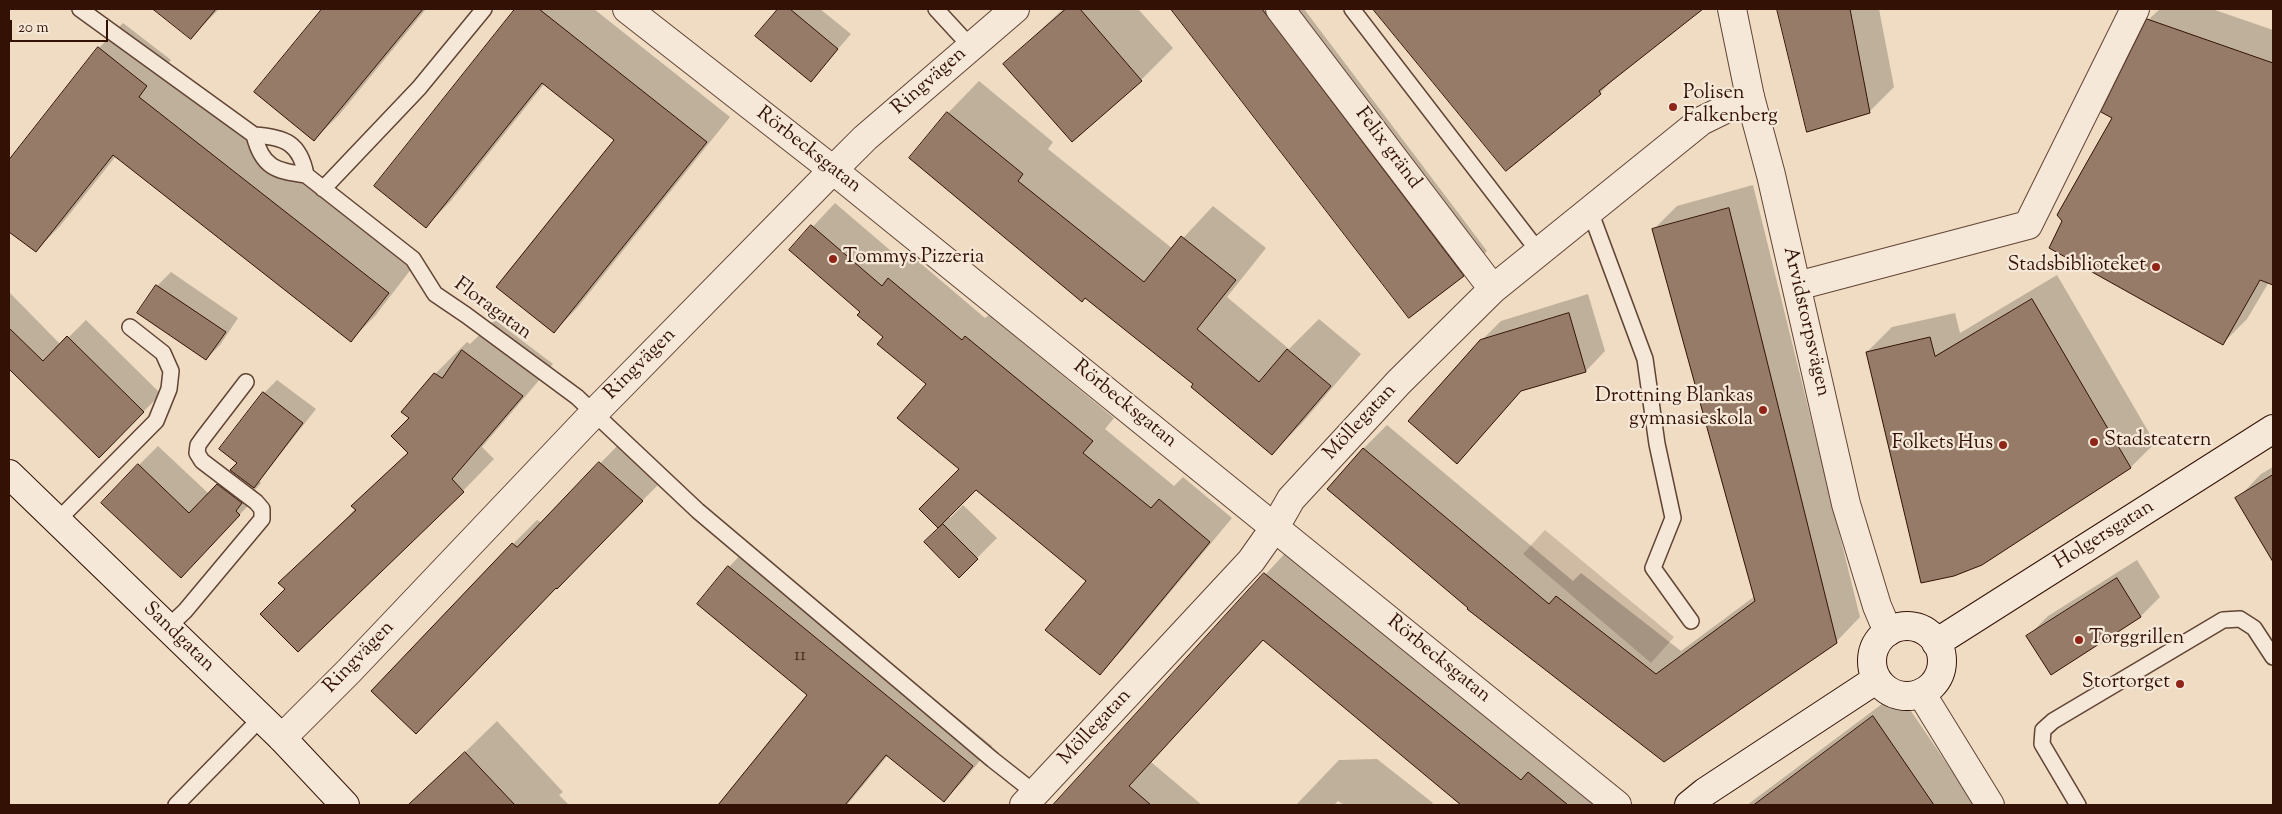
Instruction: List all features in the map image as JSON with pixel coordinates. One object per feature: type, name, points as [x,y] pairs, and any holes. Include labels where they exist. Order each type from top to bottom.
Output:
[{"type":"street","name":"Rörbecksgatan","points":[[627,9],[833,170],[1617,805]]},
{"type":"street","name":"Ringvägen","points":[[282,738],[594,413],[865,138],[1014,9]]},
{"type":"street","name":"Felix gränd","points":[[1280,9],[1493,289]]},
{"type":"street","name":"Arvidstorpsvägen","points":[[1732,9],[1750,97],[1771,175],[1846,504],[1877,606],[1888,632]]},
{"type":"street","points":[[1797,286],[2028,225],[2135,9]]},
{"type":"street","name":"Möllegatan","points":[[1030,799],[1251,560],[1275,527],[1291,499],[1399,382],[1493,289],[1702,121],[1750,97]]},
{"type":"street","name":"Holgersgatan","points":[[1936,643],[2273,429]]},
{"type":"street","name":"Sandgatan","points":[[9,474],[282,738],[345,805]]},
{"type":"street","points":[[1903,626],[1914,627],[1924,631],[1936,643],[1941,656],[1940,671],[1933,684],[1921,693],[1912,695],[1896,694],[1887,690],[1877,679],[1873,670],[1872,653],[1876,643],[1888,632],[1903,626]]},
{"type":"street","points":[[1689,805],[1713,787],[1877,679]]},
{"type":"street","points":[[1921,693],[1990,805]]},
{"type":"lane","points":[[80,9],[254,135],[274,136],[290,144],[303,158],[306,175],[285,173],[269,165],[258,152],[254,135]]},
{"type":"lane","points":[[323,189],[419,88],[484,9]]},
{"type":"lane","points":[[936,9],[970,47]]},
{"type":"lane","points":[[1352,9],[1539,252]]},
{"type":"lane","name":"Floragatan","points":[[306,175],[413,259],[435,294],[553,380],[594,413],[706,517],[993,760],[1030,799]]},
{"type":"lane","points":[[1590,211],[1645,359],[1657,444],[1673,518],[1653,568],[1691,621]]},
{"type":"lane","points":[[57,521],[156,421],[169,389],[170,370],[164,353],[130,327]]},
{"type":"lane","points":[[167,628],[185,610],[262,519],[262,509],[256,502],[202,461],[197,453],[198,444],[246,382]]},
{"type":"lane","points":[[2078,805],[2042,744],[2043,730],[2053,721],[2223,620],[2240,619],[2254,628],[2273,657]]},
{"type":"lane","points":[[176,805],[261,718]]},
{"type":"shaded area","points":[[1545,530],[1674,637],[1651,663],[1523,554]]},
{"type":"building","points":[[153,9],[216,9],[191,39]]},
{"type":"building","points":[[322,9],[423,9],[314,141],[254,92]]},
{"type":"building","points":[[515,9],[539,9],[707,142],[554,333],[496,287],[614,140],[542,83],[426,228],[374,186]]},
{"type":"building","points":[[778,9],[790,9],[838,49],[811,82],[755,36]]},
{"type":"building","points":[[1066,9],[1080,9],[1142,81],[1072,142],[1003,64]]},
{"type":"building","points":[[1171,9],[1262,9],[1464,276],[1409,318]]},
{"type":"building","points":[[1373,9],[1703,9],[1599,91],[1601,94],[1506,171]]},
{"type":"building","points":[[1777,9],[1850,9],[1870,113],[1807,132]]},
{"type":"building","points":[[2147,19],[2273,63],[2273,285],[2260,280],[2223,345],[2049,248],[2062,221],[2057,215],[2112,118],[2101,112]]},
{"type":"building","points":[[98,47],[147,86],[139,97],[389,293],[351,342],[113,155],[36,252],[9,232],[9,160]]},
{"type":"building","points":[[947,112],[1023,174],[1018,181],[1144,282],[1181,236],[1236,280],[1197,329],[1259,382],[1287,349],[1331,386],[1272,455],[1191,387],[1193,384],[1085,298],[1082,302],[909,158]]},
{"type":"building","points":[[1729,208],[1837,643],[1664,762],[1467,609],[1327,489],[1363,448],[1549,604],[1556,596],[1656,674],[1755,601],[1652,229]]},
{"type":"building","points":[[811,225],[882,286],[888,278],[962,340],[965,336],[1093,441],[1083,453],[1151,508],[1159,499],[1210,542],[1100,675],[1045,630],[1086,581],[976,490],[938,528],[919,509],[959,469],[897,418],[926,384],[877,344],[883,337],[857,315],[860,312],[789,250]]},
{"type":"building","points":[[156,285],[226,332],[206,360],[137,313]]},
{"type":"building","name":"Folkets Hus","points":[[2032,299],[2131,468],[1982,565],[1954,576],[1921,583],[1866,352],[1930,337],[1935,356]]},
{"type":"building","points":[[1569,313],[1586,372],[1521,391],[1457,464],[1408,421],[1480,340]]},
{"type":"building","points":[[9,328],[43,361],[67,336],[144,412],[99,458],[9,369]]},
{"type":"building","points":[[462,350],[523,396],[452,479],[464,492],[298,652],[260,614],[285,589],[278,583],[356,510],[351,506],[408,453],[391,436],[409,418],[401,412],[434,373],[442,378]]},
{"type":"building","points":[[263,392],[303,423],[254,488],[230,470],[237,463],[219,449]]},
{"type":"building","points":[[599,462],[643,501],[556,588],[416,734],[371,691],[512,543],[517,547]]},
{"type":"building","points":[[138,464],[189,513],[217,484],[242,503],[236,511],[240,515],[181,578],[101,503]]},
{"type":"building","points":[[2273,475],[2273,562],[2235,498]]},
{"type":"building","points":[[943,524],[978,559],[959,578],[924,542]]},
{"type":"building","points":[[728,566],[973,766],[944,802],[886,755],[845,805],[718,805],[807,695],[697,604]]},
{"type":"building","points":[[1264,573],[1521,780],[1528,772],[1568,805],[1461,805],[1263,640],[1129,786],[1151,805],[1053,805]]},
{"type":"building","points":[[2117,578],[2141,617],[2051,675],[2026,636]]},
{"type":"building","points":[[1873,716],[1934,805],[1754,805]]},
{"type":"building","points":[[465,752],[515,805],[408,805],[456,760]]},
{"type":"place","name":"Polisen Falkenberg","points":[[1673,107]]},
{"type":"place","name":"Tommys Pizzeria","points":[[833,259]]},
{"type":"place","name":"Stadsbiblioteket","points":[[2156,267]]},
{"type":"place","name":"Drottning Blankas gymnasieskola","points":[[1763,410]]},
{"type":"place","name":"Stadsteatern","points":[[2094,442]]},
{"type":"place","name":"Folkets Hus","points":[[2003,445]]},
{"type":"place","name":"Torggrillen","points":[[2079,640]]},
{"type":"place","name":"Stortorget","points":[[2180,684]]}]
